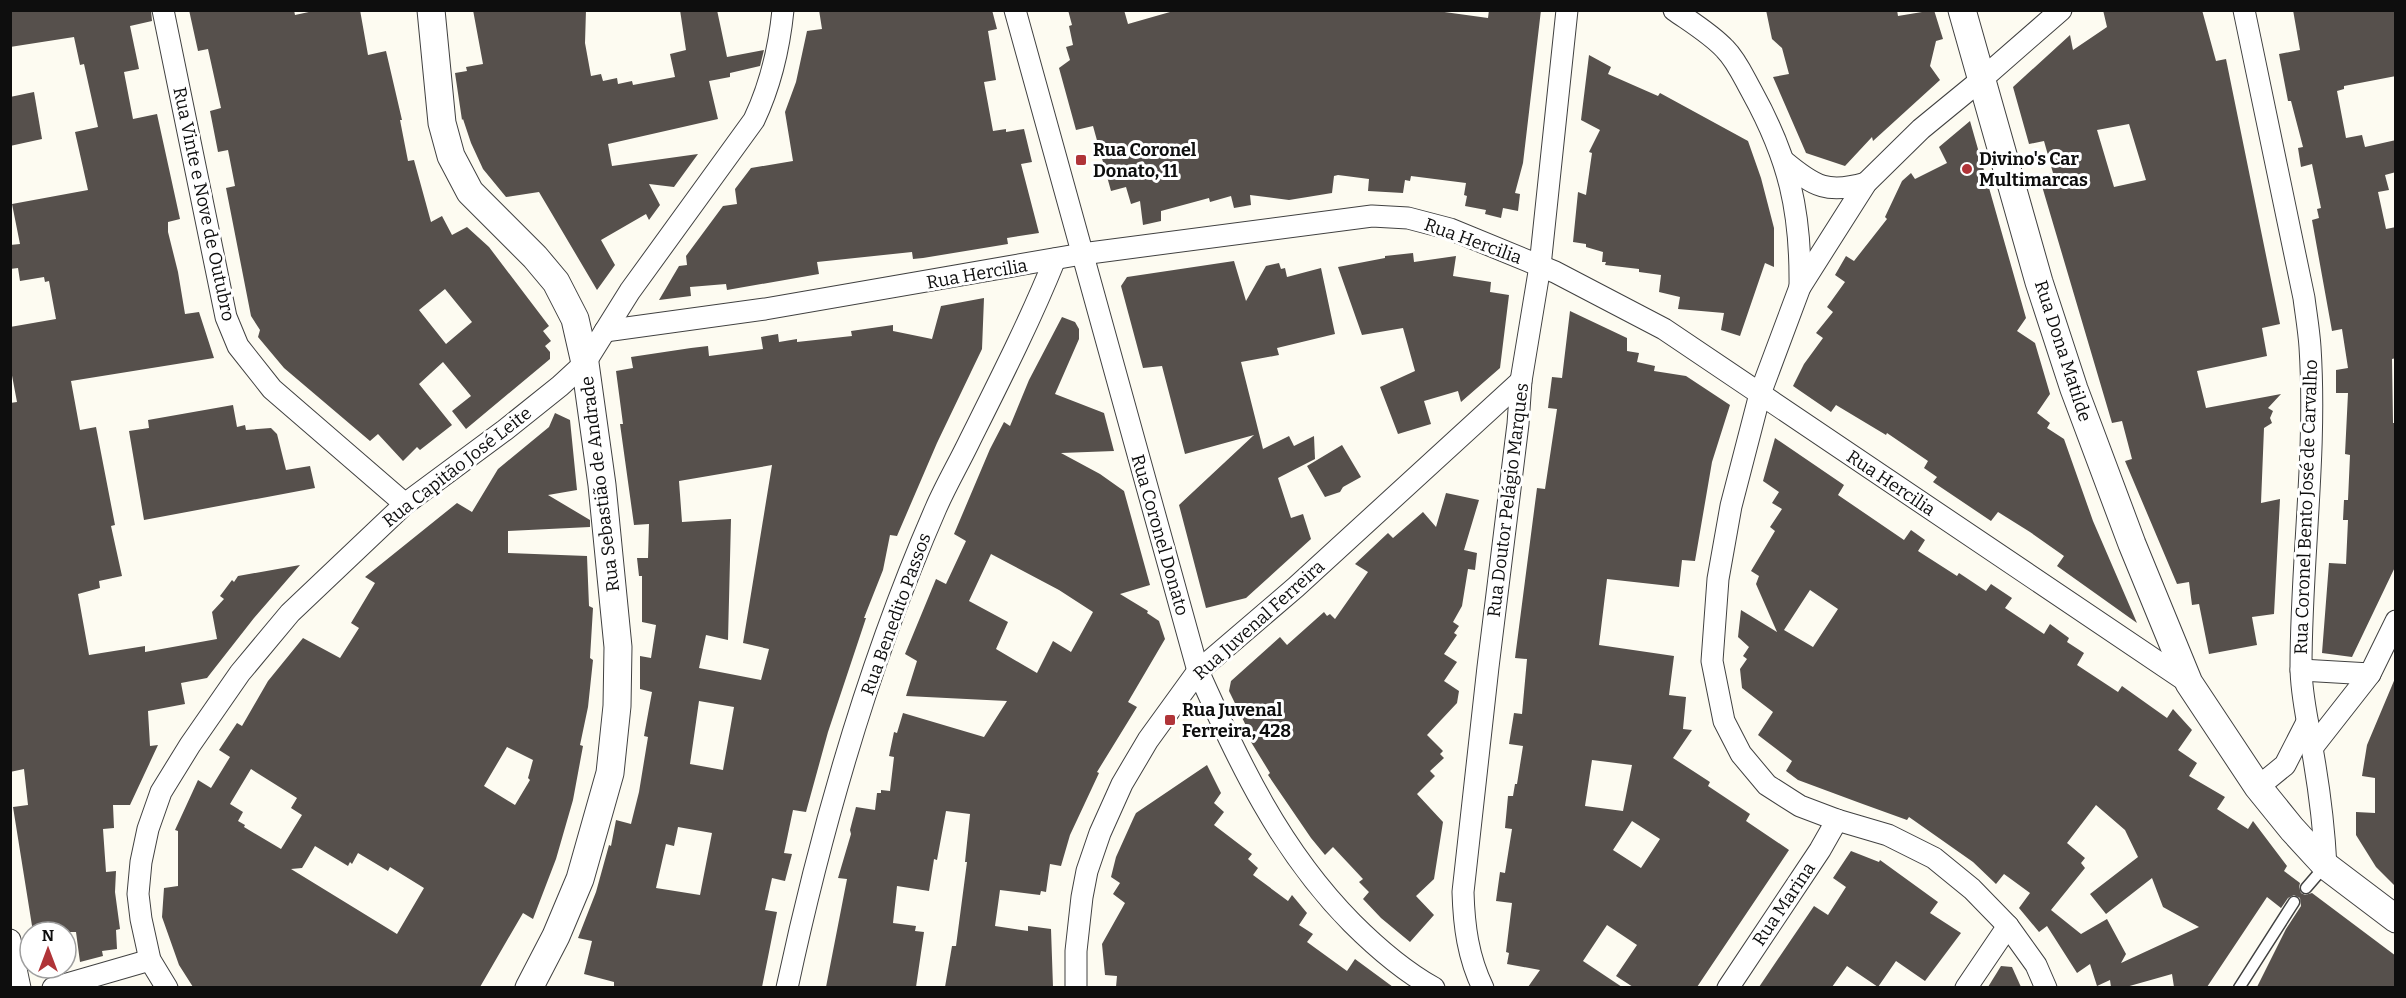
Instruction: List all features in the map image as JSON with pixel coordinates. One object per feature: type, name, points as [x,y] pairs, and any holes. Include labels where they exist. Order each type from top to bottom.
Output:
[{"type":"street","name":"Rua Vinte e Nove de Outubro","points":[[163,10],[226,317],[238,346],[272,389],[405,504]]},
{"type":"street","name":"Rua Sebastião de Andrade","points":[[431,10],[442,123],[451,156],[470,192],[535,257],[556,282],[575,320],[585,363],[602,485],[618,647],[617,706],[610,773],[580,879],[556,936],[529,987]]},
{"type":"street","name":"Rua Capitão José Leite","points":[[167,987],[150,960],[141,919],[138,894],[141,862],[148,829],[161,792],[190,745],[240,673],[290,613],[405,504],[505,430],[585,363],[630,291],[754,120],[767,92],[776,60],[783,10]]},
{"type":"street","name":"Rua Coronel Donato","points":[[1015,10],[1198,671],[1238,760],[1289,848],[1325,895],[1390,960],[1434,987]]},
{"type":"street","name":"Rua Doutor Pelágio Marques","points":[[1483,987],[1474,970],[1464,929],[1463,892],[1486,678],[1518,424],[1521,381],[1540,266],[1567,10]]},
{"type":"street","points":[[1674,10],[1718,43],[1732,57],[1761,109],[1785,162],[1795,201],[1800,243],[1800,287]]},
{"type":"street","name":"Rua Dona Matilde","points":[[1962,10],[2039,282],[2074,389],[2132,544],[2189,683],[2258,787],[2326,866],[2396,919]]},
{"type":"street","points":[[2046,987],[2036,965],[2008,926],[1972,889],[1934,858],[1888,835],[1800,806],[1767,785],[1741,754],[1724,721],[1712,661],[1718,579],[1731,506],[1760,394],[1800,287],[1866,183],[1921,129],[1982,80],[2061,10]]},
{"type":"street","name":"Rua Coronel Bento José de Carvalho","points":[[2244,10],[2304,298],[2310,346],[2312,422],[2302,603],[2301,669],[2302,700],[2312,748],[2326,866]]},
{"type":"street","points":[[1785,162],[1807,181],[1830,189],[1849,188],[1866,183]]},
{"type":"street","name":"Rua Hercilia","points":[[605,331],[765,309],[1082,254],[1372,216],[1408,218],[1450,229],[1540,266],[1664,329],[2189,683]]},
{"type":"street","name":"Rua Benedito Passos","points":[[787,987],[804,909],[834,799],[878,661],[936,507],[1026,328],[1055,260]]},
{"type":"street","name":"Rua Juvenal Ferreira","points":[[1076,987],[1076,951],[1082,897],[1087,871],[1100,833],[1122,784],[1148,740],[1198,671],[1296,587],[1521,381]]},
{"type":"street","points":[[2312,748],[2370,674],[2396,621]]},
{"type":"street","points":[[2301,669],[2370,674]]},
{"type":"street","points":[[2258,787],[2285,765],[2307,722]]},
{"type":"street","name":"Rua Marina","points":[[1728,987],[1820,850],[1837,820]]},
{"type":"street","points":[[1966,987],[2008,926]]},
{"type":"street","points":[[10,940],[20,987]]},
{"type":"street","points":[[53,987],[150,960]]},
{"type":"lane","points":[[2306,888],[2326,866]]},
{"type":"lane","points":[[2239,987],[2294,902]]},
{"type":"building","points":[[10,10],[151,10],[152,21],[130,26],[139,69],[124,72],[133,119],[157,114],[180,219],[168,222],[168,232],[185,314],[199,312],[214,358],[71,381],[80,430],[96,427],[115,525],[111,526],[122,576],[99,581],[100,588],[78,594],[89,655],[145,646],[145,652],[217,639],[212,612],[224,599],[220,596],[232,580],[234,582],[238,576],[300,565],[254,618],[207,678],[181,683],[185,704],[148,711],[150,746],[158,745],[130,805],[113,805],[114,828],[103,829],[106,872],[116,871],[115,892],[120,929],[116,930],[117,949],[102,951],[103,956],[80,962],[78,920],[31,920],[13,807],[28,805],[24,769],[10,772],[10,403],[17,402],[10,365],[10,327],[56,319],[49,281],[45,282],[44,277],[20,281],[18,268],[10,269],[10,245],[20,244],[12,204],[88,190],[75,132],[98,127],[84,64],[80,65],[74,37],[10,47]]},
{"type":"building","points":[[189,10],[294,10],[295,15],[318,10],[360,10],[368,55],[386,51],[402,120],[400,120],[408,161],[414,160],[431,222],[442,216],[452,235],[467,227],[489,247],[549,326],[543,331],[551,341],[545,346],[550,352],[550,359],[466,429],[452,411],[471,396],[443,362],[419,384],[452,425],[420,450],[417,447],[403,461],[378,434],[370,441],[284,368],[258,337],[260,330],[251,316],[226,188],[235,186],[228,150],[218,152],[210,111],[221,108],[208,49],[198,51]],"holes":[[[445,289],[472,322],[446,344],[419,310]]]},
{"type":"building","points":[[473,10],[586,10],[585,43],[591,76],[601,74],[603,81],[617,78],[618,84],[632,81],[633,85],[675,77],[670,54],[686,50],[680,10],[717,10],[727,57],[764,50],[760,66],[730,73],[730,77],[709,81],[718,119],[608,144],[612,166],[698,154],[674,187],[649,184],[660,205],[649,220],[646,214],[601,240],[615,265],[597,290],[539,192],[506,197],[483,169],[471,143],[462,120],[455,73],[467,71],[466,67],[483,64]]},
{"type":"building","points":[[819,10],[992,10],[997,29],[988,31],[996,80],[984,82],[993,131],[1006,129],[1006,132],[1024,129],[1032,162],[1021,164],[1039,233],[1007,238],[1008,244],[923,258],[913,259],[912,252],[817,262],[819,274],[727,290],[726,284],[690,287],[691,296],[659,300],[679,266],[687,265],[686,256],[723,206],[737,204],[735,189],[751,168],[793,161],[785,112],[796,82],[807,31],[822,29]]},
{"type":"building","points":[[1068,10],[1124,10],[1128,24],[1177,10],[1430,10],[1488,18],[1489,10],[1541,10],[1523,163],[1515,193],[1520,194],[1518,211],[1503,208],[1501,218],[1485,214],[1486,210],[1465,206],[1466,183],[1411,176],[1410,181],[1405,180],[1403,193],[1368,191],[1369,179],[1338,175],[1334,176],[1332,193],[1289,200],[1250,195],[1251,205],[1234,208],[1231,196],[1210,202],[1209,198],[1161,211],[1161,221],[1143,225],[1140,201],[1131,204],[1126,187],[1111,191],[1093,126],[1076,130],[1059,68],[1070,60],[1066,47],[1073,45],[1069,26],[1072,25]]},
{"type":"building","points":[[1766,10],[1897,10],[1898,16],[1934,10],[1943,39],[1936,41],[1930,66],[1940,80],[1873,141],[1872,137],[1845,166],[1806,153],[1773,77],[1789,74],[1782,48],[1772,39]]},
{"type":"building","points":[[2103,10],[2202,10],[2216,61],[2226,59],[2280,324],[2262,328],[2267,356],[2197,371],[2206,408],[2281,394],[2268,408],[2273,411],[2270,418],[2272,423],[2264,428],[2261,503],[2280,499],[2274,614],[2252,617],[2257,645],[2209,654],[2199,604],[2192,605],[2189,582],[2177,584],[2125,461],[2132,459],[2122,421],[2112,423],[2039,176],[2053,173],[2044,141],[2029,144],[2013,87],[2070,35],[2073,50],[2107,27]],"holes":[[[2129,124],[2146,180],[2114,187],[2097,130]]]},
{"type":"building","points":[[2293,10],[2396,10],[2396,76],[2344,86],[2344,89],[2337,91],[2346,138],[2362,135],[2365,147],[2396,140],[2396,172],[2385,175],[2389,190],[2378,192],[2386,229],[2396,227],[2396,358],[2392,359],[2393,423],[2396,423],[2396,565],[2352,657],[2322,653],[2329,563],[2346,564],[2348,520],[2343,520],[2344,500],[2348,500],[2350,455],[2345,454],[2348,393],[2336,393],[2336,370],[2348,368],[2342,329],[2332,331],[2312,220],[2319,218],[2317,209],[2321,208],[2312,164],[2301,167],[2298,148],[2303,147],[2291,101],[2288,101],[2279,54],[2300,50]]},
{"type":"building","points":[[1589,55],[1611,67],[1608,74],[1658,96],[1660,93],[1748,141],[1761,178],[1774,228],[1774,267],[1765,263],[1740,336],[1721,330],[1724,313],[1678,309],[1680,297],[1659,292],[1661,275],[1639,272],[1639,269],[1605,265],[1606,262],[1602,262],[1603,252],[1586,247],[1586,244],[1573,242],[1578,192],[1586,195],[1592,153],[1589,152],[1600,130],[1581,120]]},
{"type":"building","points":[[34,92],[42,139],[10,146],[10,97]]},
{"type":"building","points":[[1970,121],[2026,318],[2017,331],[2035,343],[2050,394],[2037,413],[2050,423],[2047,428],[2064,439],[2093,521],[2137,623],[2057,566],[2064,556],[2030,532],[1998,512],[1991,521],[1933,482],[1937,477],[1924,468],[1928,461],[1887,433],[1886,435],[1836,405],[1831,412],[1793,386],[1804,364],[1823,338],[1816,333],[1833,312],[1827,307],[1845,282],[1835,275],[1846,256],[1854,261],[1887,219],[1885,217],[1902,181],[1911,173],[1915,179],[1947,163],[1939,147]]},
{"type":"building","points":[[1413,253],[1414,262],[1456,256],[1453,276],[1491,282],[1490,292],[1509,295],[1500,368],[1461,402],[1458,391],[1424,401],[1431,424],[1398,434],[1380,387],[1415,371],[1403,328],[1362,335],[1338,267],[1385,258],[1385,256]]},
{"type":"building","points":[[1234,261],[1246,301],[1266,266],[1279,263],[1281,269],[1285,268],[1287,277],[1321,268],[1335,334],[1277,348],[1279,355],[1241,362],[1263,449],[1289,436],[1294,446],[1314,436],[1315,459],[1278,478],[1291,518],[1303,514],[1311,539],[1246,598],[1206,608],[1179,505],[1254,435],[1185,454],[1162,366],[1143,368],[1121,286],[1127,277]]},
{"type":"building","points":[[984,298],[982,349],[937,443],[897,536],[890,535],[883,570],[864,618],[866,618],[828,732],[806,812],[793,810],[784,853],[792,854],[785,881],[772,878],[765,910],[777,912],[762,987],[614,987],[614,982],[584,974],[592,941],[578,938],[596,892],[609,845],[611,846],[616,820],[631,824],[639,792],[648,737],[644,736],[652,692],[640,689],[640,656],[651,658],[656,625],[642,622],[642,576],[639,576],[637,558],[648,558],[649,524],[634,525],[620,424],[623,424],[616,371],[633,368],[631,357],[691,348],[708,346],[709,356],[763,349],[761,337],[778,334],[779,342],[797,339],[797,342],[852,336],[851,331],[893,325],[893,331],[932,339],[941,306]],"holes":[[[772,465],[743,643],[769,649],[761,680],[699,668],[706,635],[728,640],[731,519],[682,522],[679,481]],[[699,701],[734,707],[723,770],[690,764]],[[678,827],[712,833],[700,895],[656,888],[666,844],[674,846]]]},
{"type":"building","points":[[1570,311],[1627,338],[1627,351],[1639,353],[1637,362],[1655,366],[1654,371],[1686,376],[1730,405],[1712,462],[1695,561],[1682,560],[1679,587],[1607,579],[1599,645],[1674,656],[1669,695],[1686,697],[1683,729],[1692,730],[1673,758],[1710,782],[1708,786],[1750,814],[1746,821],[1789,850],[1697,987],[1633,987],[1616,976],[1637,945],[1607,925],[1583,961],[1622,987],[1528,987],[1540,970],[1507,964],[1509,953],[1506,952],[1512,903],[1496,901],[1500,872],[1505,873],[1512,829],[1505,828],[1508,796],[1513,796],[1515,784],[1517,784],[1523,746],[1509,744],[1514,713],[1522,714],[1527,659],[1515,658],[1537,488],[1545,489],[1557,409],[1548,408],[1552,377],[1562,378]],"holes":[[[1592,760],[1632,765],[1623,811],[1585,806]],[[1632,821],[1660,839],[1641,868],[1613,850]]]},
{"type":"building","points":[[1062,317],[1075,322],[1079,329],[1079,339],[1055,394],[1104,413],[1114,451],[1061,453],[1100,474],[1124,491],[1150,585],[1120,594],[1148,611],[1147,613],[1159,621],[1165,639],[1128,702],[1137,707],[1097,772],[1099,773],[1070,835],[1061,866],[1050,864],[1046,892],[1041,891],[1040,895],[1000,890],[995,926],[1028,931],[1028,926],[1051,929],[1053,987],[945,987],[952,946],[956,946],[967,862],[965,862],[970,814],[946,811],[929,891],[897,886],[893,923],[916,926],[915,931],[924,932],[916,987],[826,987],[847,879],[838,878],[856,807],[875,810],[877,793],[881,793],[881,790],[890,791],[894,757],[889,756],[894,732],[897,733],[903,713],[984,737],[1007,701],[906,696],[917,661],[905,654],[936,579],[946,584],[966,541],[954,534],[990,449],[1004,422],[1010,426],[1029,380]],"holes":[[[991,554],[1059,590],[1093,612],[1071,652],[1053,641],[1037,673],[996,649],[1008,622],[969,601]]]},
{"type":"building","points":[[233,405],[237,427],[245,425],[246,430],[271,428],[277,434],[286,470],[310,466],[315,488],[144,520],[129,431],[149,428],[148,420]]},
{"type":"building","points":[[555,413],[570,420],[577,490],[548,495],[590,520],[590,527],[508,531],[508,553],[587,556],[589,606],[593,608],[590,658],[593,660],[588,707],[580,745],[583,746],[573,800],[556,859],[533,919],[523,913],[480,987],[193,987],[179,965],[162,917],[164,888],[178,886],[178,831],[175,830],[198,780],[211,788],[230,757],[219,750],[237,723],[242,726],[268,681],[303,638],[340,658],[359,628],[351,623],[375,583],[365,577],[457,503],[472,512],[498,469],[549,427]],"holes":[[[507,747],[533,760],[528,778],[530,780],[515,805],[484,786]],[[251,769],[297,798],[291,808],[302,815],[281,849],[244,827],[245,825],[238,821],[243,812],[230,804]],[[315,846],[348,866],[350,862],[352,864],[358,853],[388,871],[390,867],[424,888],[397,934],[291,869],[302,868]]]},
{"type":"building","points":[[1775,438],[1844,485],[1838,495],[1904,540],[1911,530],[1925,540],[1918,551],[1957,576],[1959,573],[1986,591],[1991,584],[2012,598],[2005,608],[2044,634],[2050,624],[2069,638],[2067,642],[2084,653],[2077,665],[2118,692],[2122,686],[2167,718],[2173,709],[2192,730],[2178,750],[2197,763],[2189,776],[2225,797],[2217,809],[2248,829],[2253,821],[2287,866],[2284,871],[2300,883],[2301,893],[2305,895],[2312,893],[2396,956],[2396,987],[2257,987],[2286,929],[2301,906],[2300,898],[2294,895],[2288,898],[2281,908],[2267,897],[2207,987],[2174,987],[2172,974],[2126,987],[2111,987],[2110,980],[2097,986],[2090,964],[2077,973],[2047,926],[2039,932],[2019,908],[2030,893],[2004,874],[1996,884],[1973,862],[1909,817],[1907,820],[1798,780],[1786,771],[1792,761],[1758,735],[1773,712],[1742,688],[1740,669],[1747,659],[1743,656],[1749,647],[1738,637],[1741,610],[1777,632],[1756,584],[1759,576],[1751,571],[1775,531],[1770,527],[1782,509],[1772,503],[1779,492],[1763,481]],"holes":[[[1810,590],[1838,609],[1813,647],[1784,630]],[[2096,805],[2125,830],[2138,857],[2090,894],[2106,914],[2152,878],[2163,907],[2199,927],[2121,963],[2126,954],[2107,919],[2081,934],[2051,910],[2085,868],[2081,863],[2085,858],[2067,843]]]},
{"type":"building","points":[[1342,445],[1361,477],[1343,487],[1340,492],[1325,497],[1307,466]]},
{"type":"building","points":[[1446,493],[1479,500],[1464,550],[1477,553],[1475,570],[1468,569],[1462,606],[1453,622],[1459,626],[1454,633],[1457,635],[1444,654],[1457,662],[1444,681],[1459,691],[1457,703],[1427,735],[1443,751],[1440,754],[1444,758],[1430,771],[1435,776],[1417,794],[1443,822],[1434,879],[1416,896],[1434,915],[1410,942],[1381,918],[1363,899],[1369,892],[1359,882],[1363,879],[1333,847],[1325,855],[1311,838],[1268,775],[1270,773],[1251,742],[1253,740],[1229,691],[1231,681],[1280,637],[1287,645],[1324,612],[1335,619],[1368,572],[1355,564],[1388,533],[1393,538],[1423,512],[1436,527]]},
{"type":"building","points":[[2396,676],[2396,887],[2376,867],[2356,835],[2356,812],[2375,813],[2375,778],[2362,776],[2367,745]]},
{"type":"building","points":[[1207,765],[1221,793],[1214,803],[1224,812],[1214,825],[1252,854],[1248,859],[1258,868],[1253,875],[1288,901],[1292,895],[1307,913],[1299,925],[1313,934],[1307,942],[1347,971],[1355,959],[1393,987],[1116,987],[1117,976],[1105,975],[1102,944],[1125,903],[1113,894],[1120,883],[1111,877],[1116,857],[1134,817],[1136,813]]},
{"type":"building","points":[[1851,851],[1879,862],[1880,860],[1938,902],[1930,913],[1961,933],[1925,981],[1896,961],[1878,987],[1847,966],[1832,987],[1759,987],[1814,906],[1828,915],[1846,887],[1833,878]]},
{"type":"building","points":[[2001,966],[2012,967],[2021,987],[1988,987]]},
{"type":"place","name":"Rua Coronel Donato, 11","points":[[1081,160]]},
{"type":"place","name":"Divino's Car Multimarcas","points":[[1967,169]]},
{"type":"place","name":"Rua Juvenal Ferreira, 428","points":[[1170,720]]}]
